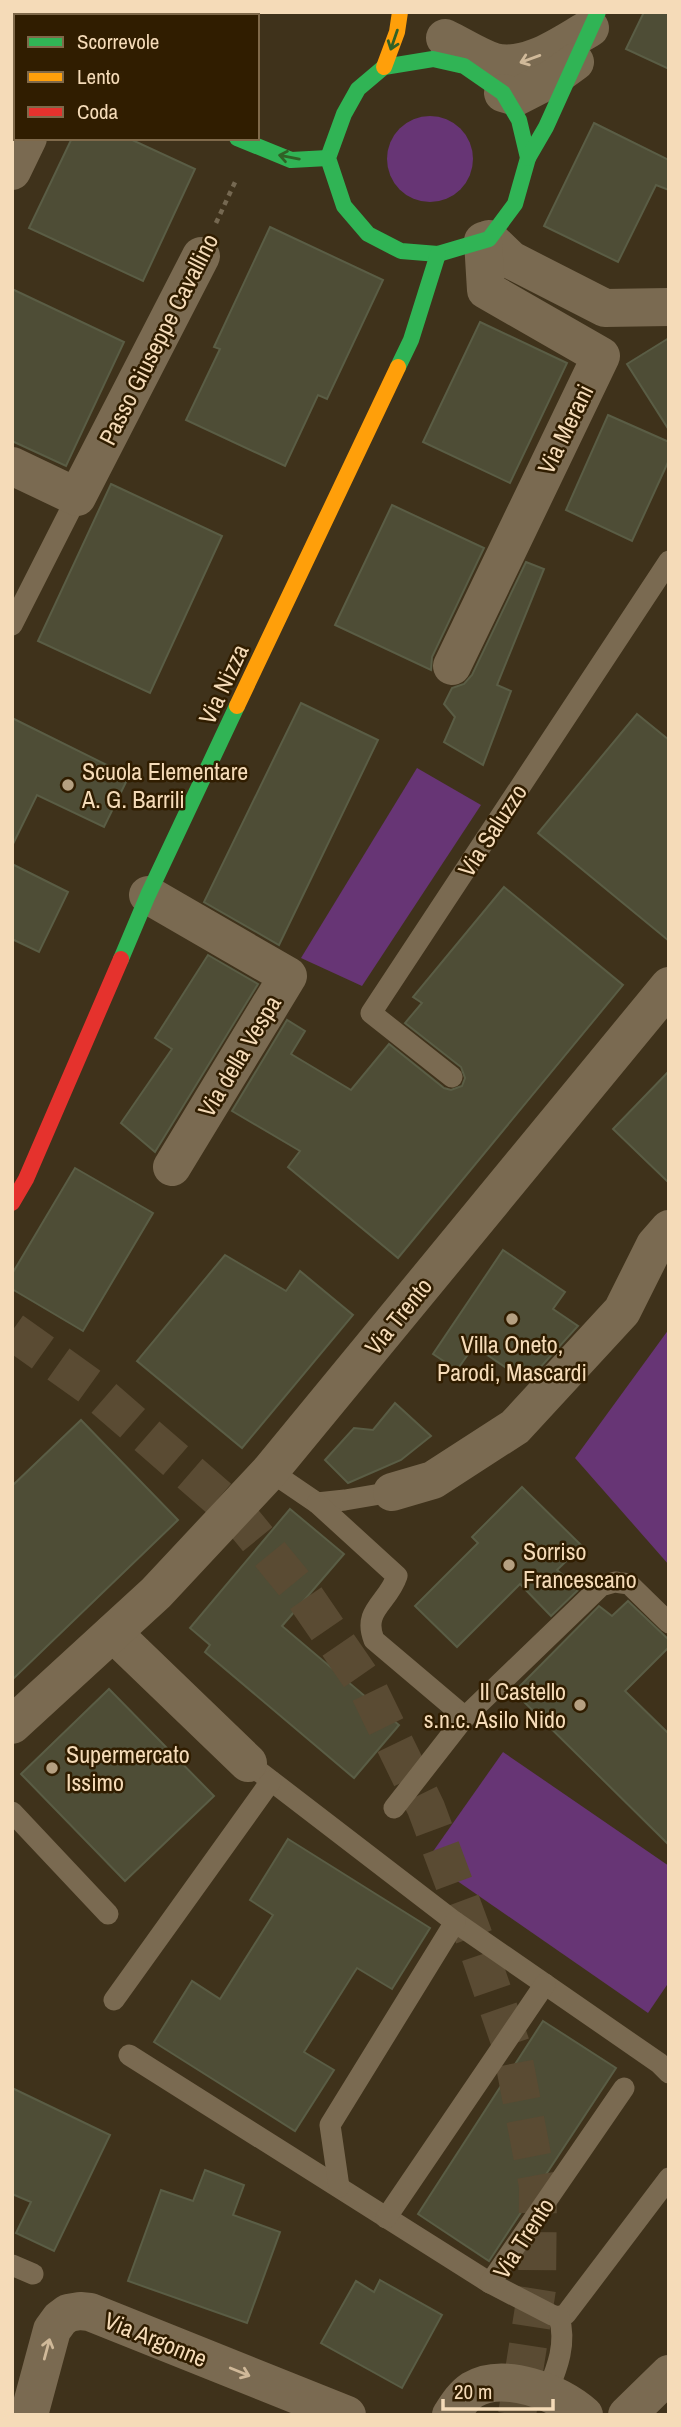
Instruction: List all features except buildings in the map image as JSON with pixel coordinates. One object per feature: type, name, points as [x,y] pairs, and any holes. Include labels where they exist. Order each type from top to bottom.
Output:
[{"type":"street","points":[[400,12],[397,32],[384,67],[358,89],[344,114],[328,158],[344,206],[368,234],[401,251],[438,254],[478,246],[605,308],[669,307]]},
{"type":"street","points":[[448,39],[494,62],[521,63],[588,34]]},
{"type":"street","points":[[503,93],[516,97],[553,78],[588,34]]},
{"type":"street","points":[[478,246],[515,204],[528,158],[588,34]]},
{"type":"street","points":[[384,67],[433,59],[448,39]]},
{"type":"street","points":[[448,39],[503,93],[519,120],[528,158]]},
{"type":"street","points":[[12,171],[27,140]]},
{"type":"street","points":[[242,140],[291,160],[328,158]]},
{"type":"street","name":"Via Merani","points":[[452,666],[601,356],[486,290],[478,246]]},
{"type":"street","name":"Via Nizza","points":[[12,1203],[26,1179],[57,1109],[148,895],[411,340],[438,254]]},
{"type":"street","name":"Passo Giuseppe Cavallino","points":[[77,497],[201,256]]},
{"type":"street","name":"Via Nizza","points":[[411,340],[440,297]]},
{"type":"street","points":[[12,467],[77,497]]},
{"type":"street","name":"Via della Vespa","points":[[148,895],[288,976],[172,1167]]},
{"type":"street","name":"Via Trento","points":[[12,1725],[156,1593],[270,1471],[669,986]]},
{"type":"street","points":[[392,1492],[433,1480],[515,1427],[622,1311],[654,1245],[669,1229]]},
{"type":"street","points":[[113,1633],[260,1772]]},
{"type":"street","name":"Via Argonne","points":[[29,2415],[52,2330],[60,2319],[80,2311],[119,2323],[347,2415]]},
{"type":"street","points":[[627,2415],[669,2374]]},
{"type":"street","points":[[451,2415],[471,2391],[489,2384],[512,2383],[547,2393],[584,2415]]},
{"type":"lane","points":[[12,625],[77,497]]},
{"type":"lane","name":"Via Saluzzo","points":[[452,1077],[372,1013],[669,561]]},
{"type":"lane","points":[[270,1471],[317,1503],[397,1576],[392,1591],[371,1615],[369,1627],[374,1640],[466,1717]]},
{"type":"lane","points":[[317,1503],[392,1492]]},
{"type":"lane","points":[[394,1808],[466,1717],[601,1586],[615,1582],[629,1584],[669,1623]]},
{"type":"lane","points":[[114,2000],[260,1772],[455,1922],[659,2063],[669,2073]]},
{"type":"lane","points":[[12,1812],[108,1914]]},
{"type":"lane","points":[[339,2187],[330,2125],[455,1922]]},
{"type":"lane","points":[[386,2218],[545,1984]]},
{"type":"lane","points":[[129,2055],[490,2283]]},
{"type":"lane","name":"Via Trento","points":[[559,2317],[490,2283],[624,2088]]},
{"type":"lane","points":[[547,2393],[562,2348],[563,2330],[559,2317],[566,2314],[669,2178]]},
{"type":"lane","points":[[12,2265],[33,2274]]},
{"type":"path","name":"Passo Giuseppe Cavallino","points":[[201,256],[236,180]]},
{"type":"shaded area","points":[[430,116],[447,119],[461,128],[470,142],[473,159],[470,176],[461,190],[447,199],[430,202],[413,199],[399,190],[390,176],[387,159],[390,142],[399,128],[413,119]]},
{"type":"shaded area","points":[[417,768],[481,805],[362,986],[301,958]]},
{"type":"shaded area","points":[[669,1329],[669,1565],[575,1458]]},
{"type":"shaded area","points":[[503,1752],[669,1866],[669,1982],[648,2013],[427,1860]]},
{"type":"tunnel","points":[[12,1331],[92,1388],[237,1514],[305,1597],[367,1687],[426,1808],[511,2045],[538,2186],[537,2289],[517,2415]]},
{"type":"traffic: fast","points":[[528,158],[546,127],[598,12]]},
{"type":"traffic: fast","points":[[433,59],[464,66],[503,93],[519,120],[528,158],[515,204],[489,239],[438,254],[401,251],[368,234],[344,206],[328,158],[344,114],[358,89],[384,67],[433,59]]},
{"type":"traffic: fast","points":[[242,140],[291,160],[328,158]]},
{"type":"traffic: fast","points":[[398,367],[411,340],[438,254]]},
{"type":"traffic: fast","points":[[121,959],[148,895],[237,706]]},
{"type":"traffic: slow","points":[[384,67],[397,32],[400,12]]},
{"type":"traffic: slow","points":[[237,706],[398,367]]},
{"type":"traffic: jam","points":[[12,1203],[26,1179],[121,959]]},
{"type":"place","name":"Scuola Elementare A. G. Barrili","points":[[68,785]]},
{"type":"place","name":"Villa Oneto, Parodi, Mascardi","points":[[512,1319]]},
{"type":"place","name":"Sorriso Francescano","points":[[509,1565]]},
{"type":"place","name":"Il Castello s.n.c. Asilo Nido","points":[[580,1705]]},
{"type":"place","name":"Supermercato Issimo","points":[[52,1768]]}]
